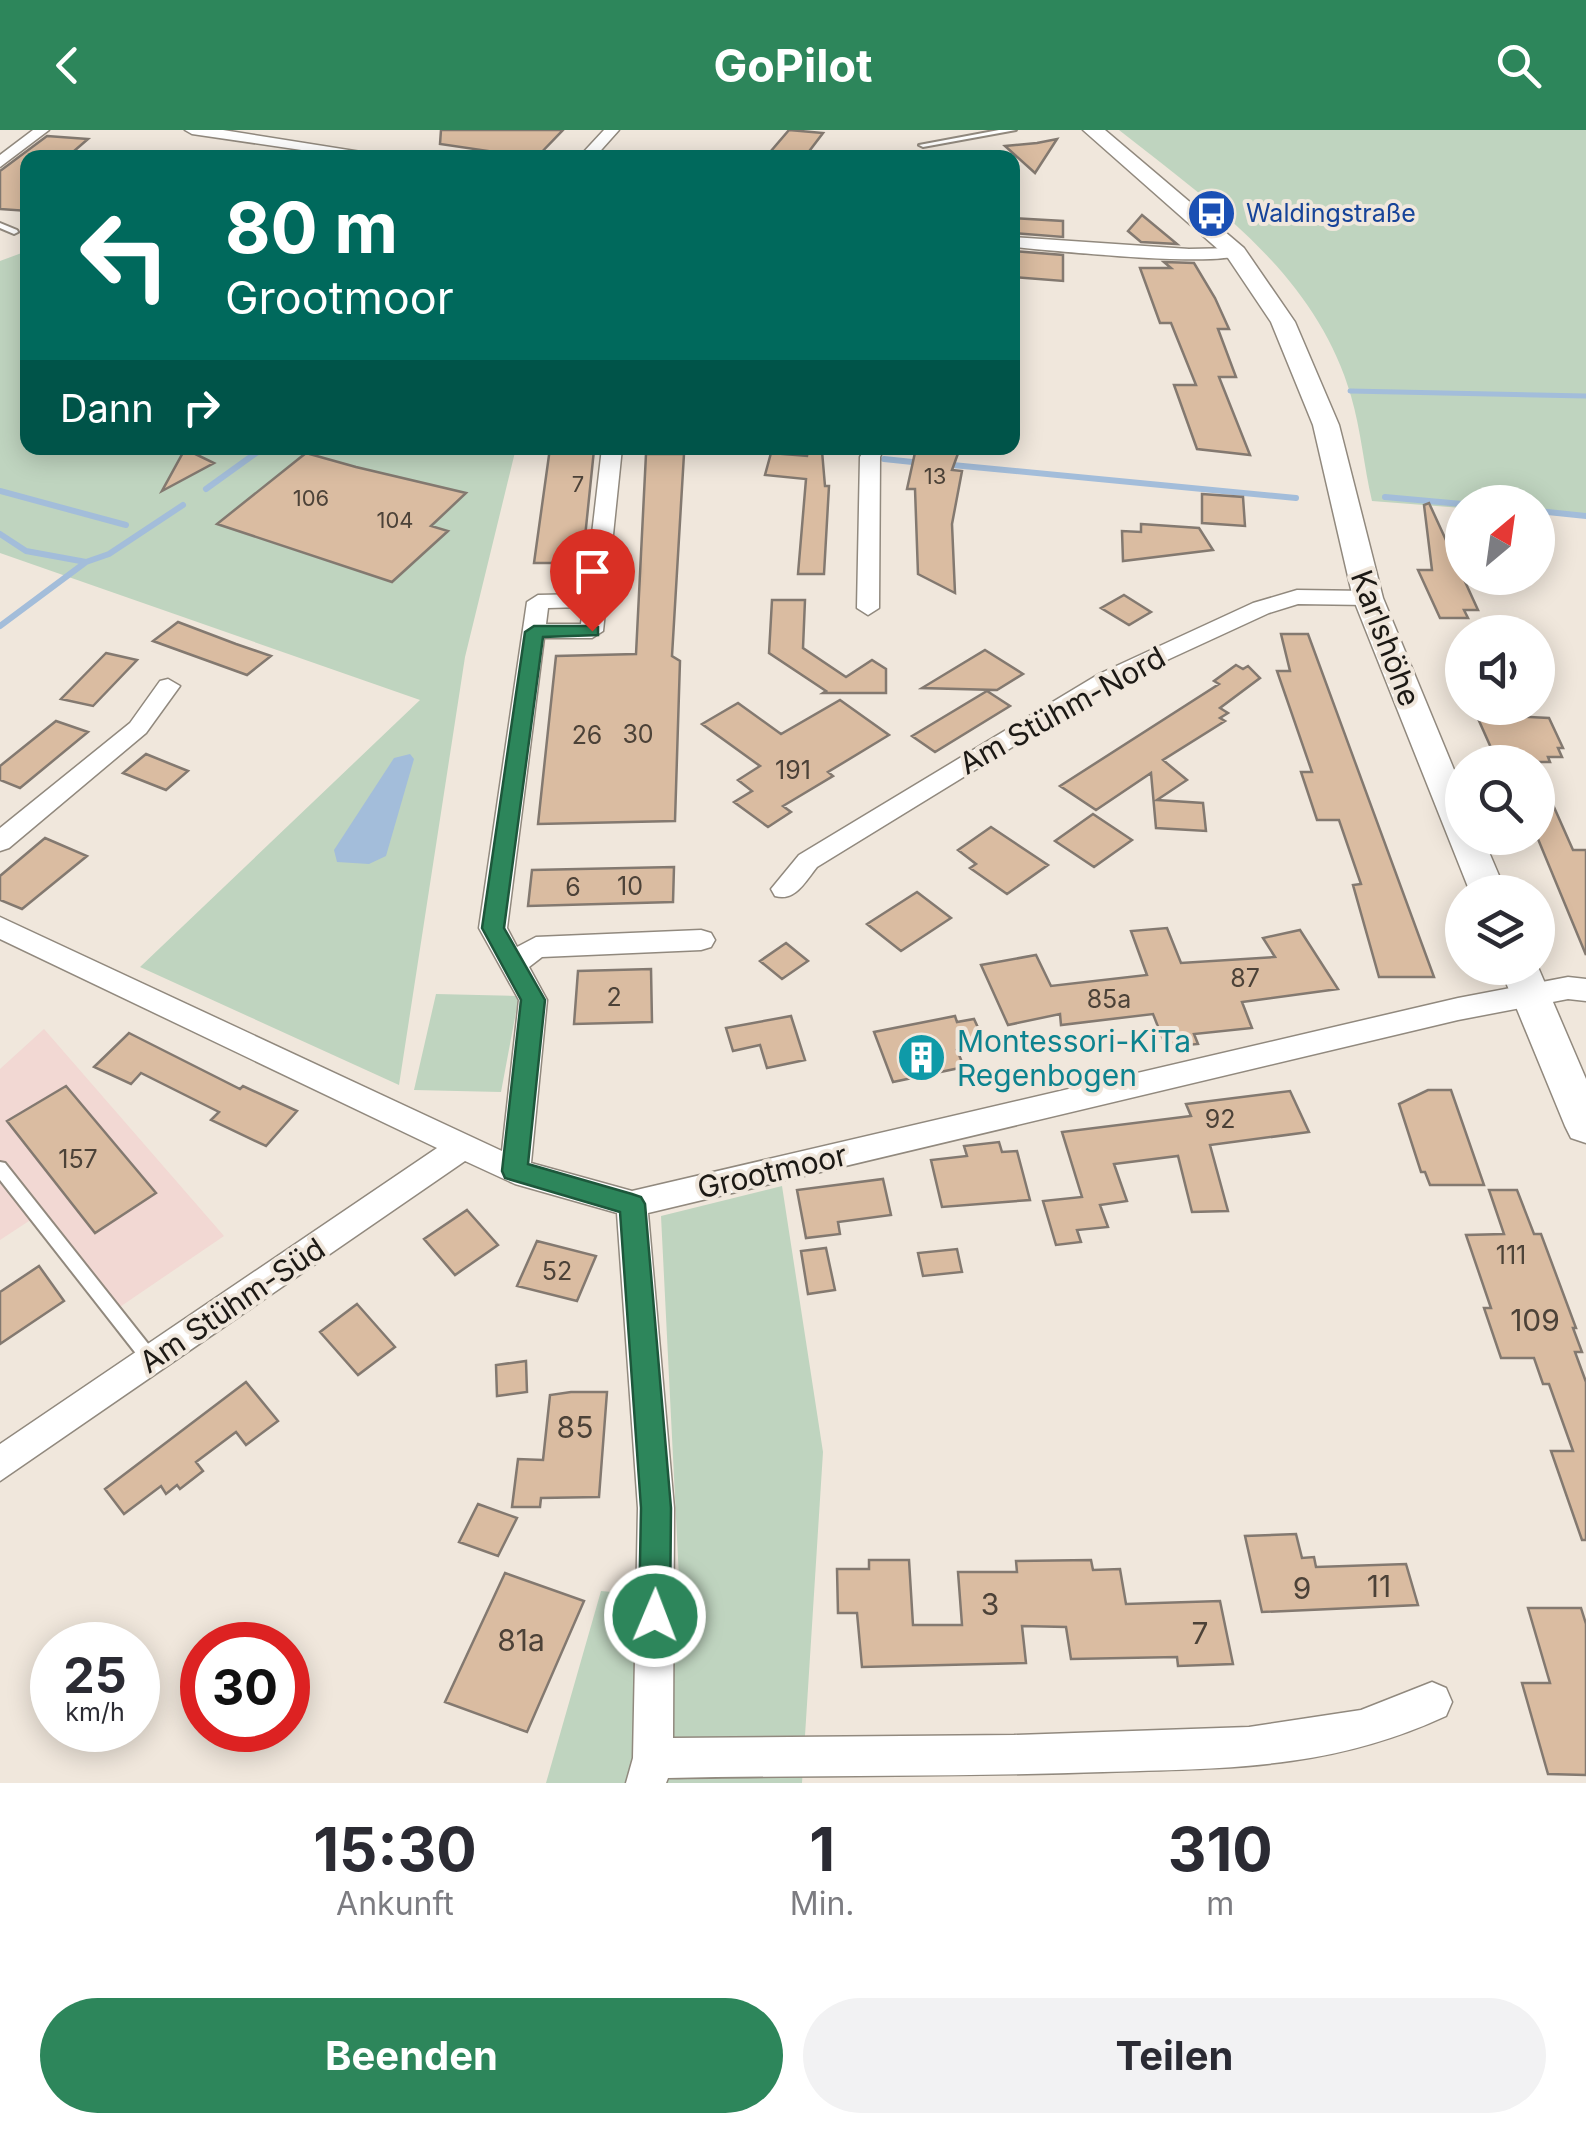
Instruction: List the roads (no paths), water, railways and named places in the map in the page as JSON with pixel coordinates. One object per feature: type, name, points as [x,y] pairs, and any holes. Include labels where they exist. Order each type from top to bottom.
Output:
[{"type":"main road","name":"Karlshöhe","points":[[1094,130],[1236,253],[1258,282],[1298,351],[1326,425],[1368,598],[1445,788]]},
{"type":"main road","points":[[1527,985],[1586,1126]]},
{"type":"street","points":[[0,162],[42,130]]},
{"type":"street","points":[[192,130],[324,150]]},
{"type":"street","points":[[593,150],[612,130]]},
{"type":"street","points":[[1020,243],[1190,254],[1236,253]]},
{"type":"street","points":[[514,1171],[533,1000],[493,928],[534,632],[592,631],[611,455]]},
{"type":"street","points":[[868,608],[870,455]]},
{"type":"street","name":"Am Stühm-Nord","points":[[784,889],[808,861],[1007,736],[1107,679],[1261,608],[1297,597],[1368,598]]},
{"type":"street","points":[[0,842],[138,728],[168,686]]},
{"type":"street","name":"Grootmoor","points":[[0,928],[514,1171],[632,1204],[1509,985]]},
{"type":"street","points":[[512,964],[536,947],[700,940]]},
{"type":"street","name":"Grootmoor","points":[[1552,985],[1586,990]]},
{"type":"street","name":"Am Stühm-Süd","points":[[0,1464],[464,1146]]},
{"type":"street","points":[[632,1204],[656,1508],[649,1771],[1289,1745],[1396,1722],[1432,1702]]},
{"type":"lane","points":[[923,145],[1012,130]]},
{"type":"lane","points":[[0,225],[14,232]]},
{"type":"lane","points":[[0,1168],[151,1361]]},
{"type":"water","points":[[410,754],[414,759],[386,856],[369,864],[337,862],[334,850],[394,758]]},
{"type":"waterway","points":[[1350,391],[1586,396]]},
{"type":"waterway","points":[[206,489],[253,455]]},
{"type":"waterway","points":[[884,459],[922,463]]},
{"type":"waterway","points":[[942,464],[1296,498]]},
{"type":"waterway","points":[[0,491],[126,525]]},
{"type":"waterway","points":[[1385,497],[1445,502]]},
{"type":"waterway","points":[[86,562],[109,554],[183,505]]},
{"type":"waterway","points":[[1555,513],[1586,516]]},
{"type":"waterway","points":[[0,534],[26,551],[86,562]]},
{"type":"waterway","points":[[0,626],[86,562]]},
{"type":"place","name":"Waldingstraße","points":[[1211,213]]},
{"type":"place","name":"Montessori-KiTa Regenbogen","points":[[922,1058]]}]
